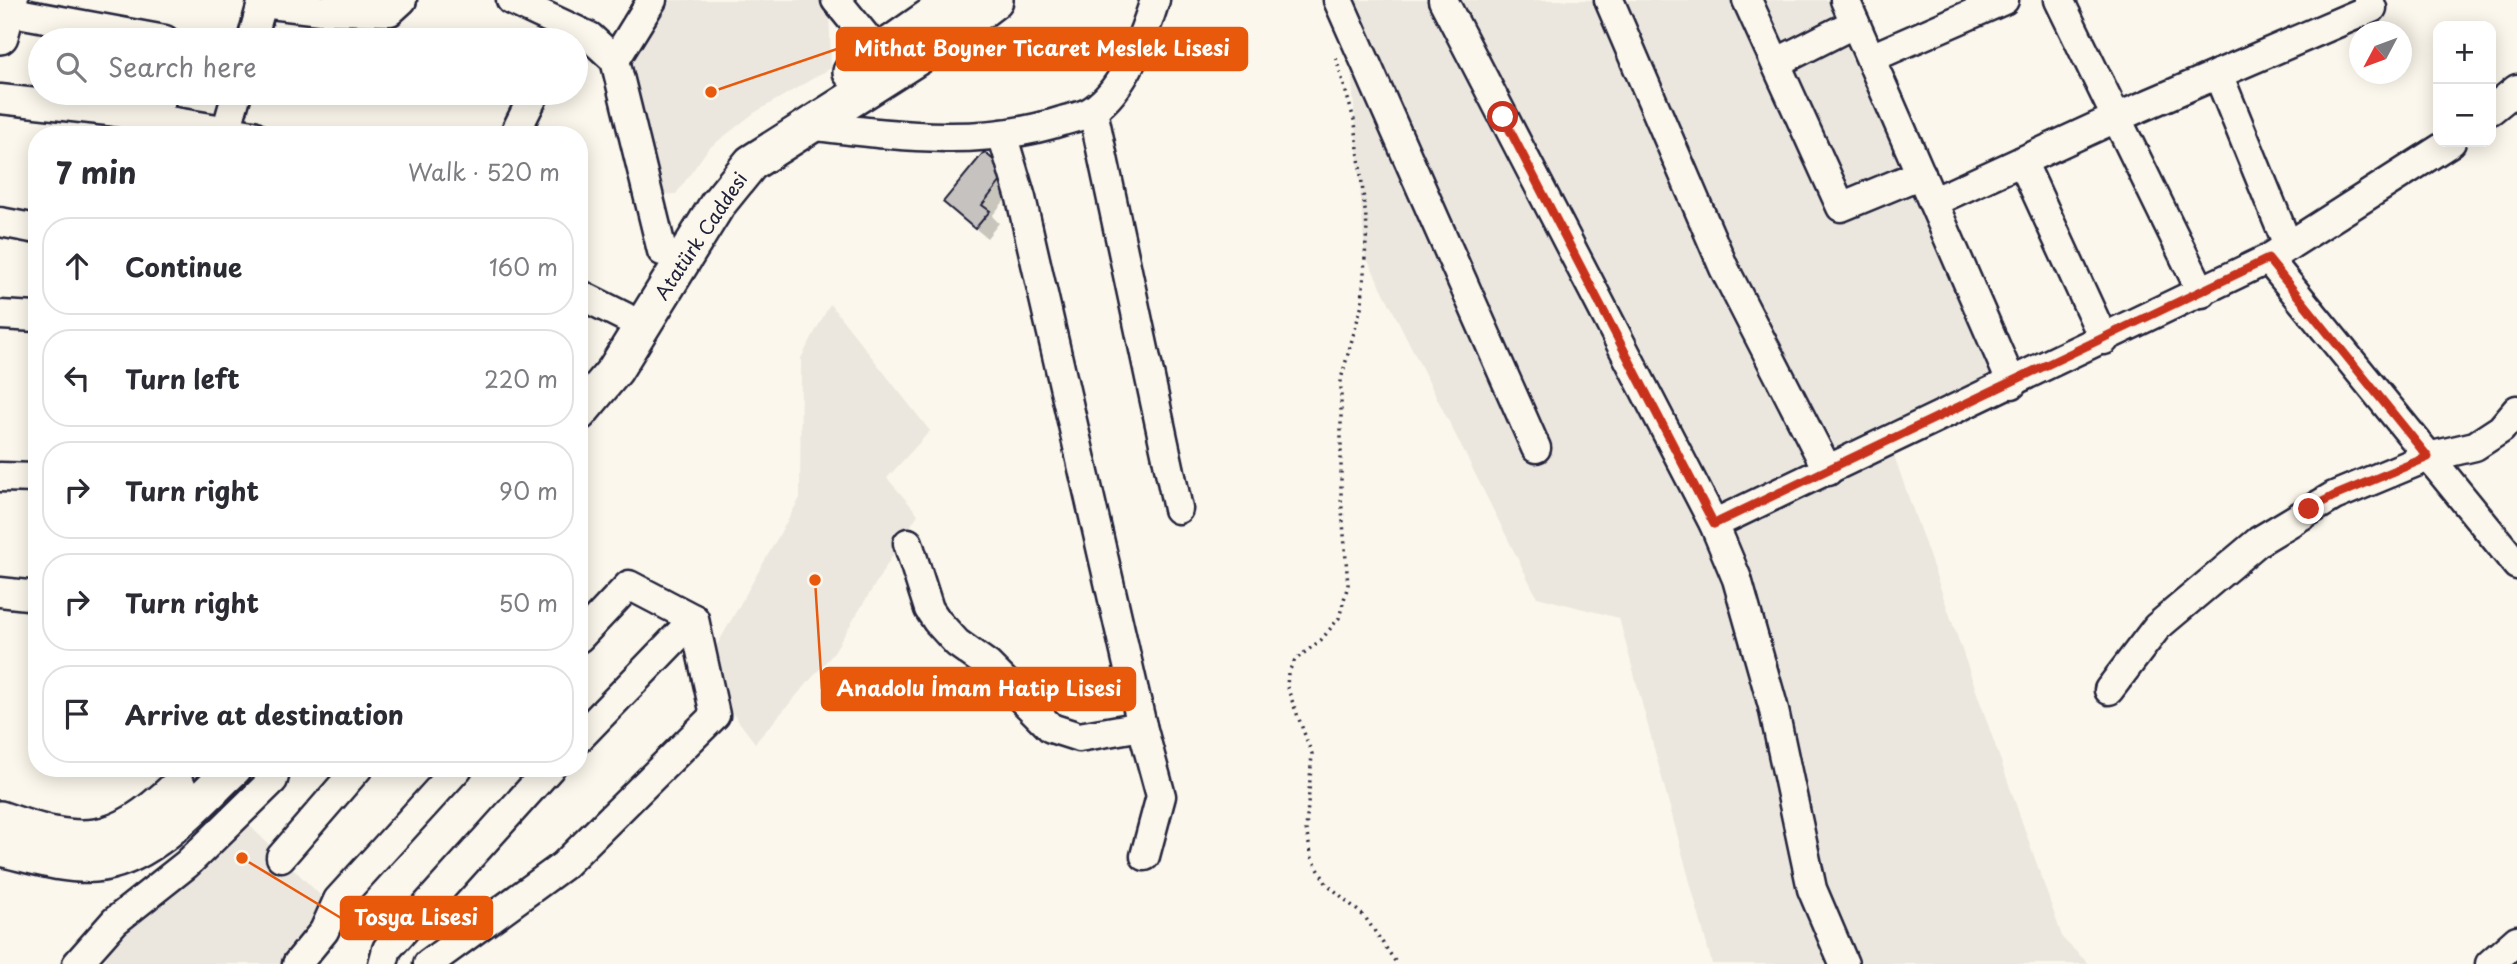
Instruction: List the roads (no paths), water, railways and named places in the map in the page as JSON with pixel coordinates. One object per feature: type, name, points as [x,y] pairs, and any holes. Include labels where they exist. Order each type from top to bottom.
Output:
[{"type":"main road","name":"Atatürk Caddesi","points":[[588,372],[625,317],[710,172],[734,146],[879,54],[954,0]]},
{"type":"main road","name":"Atatürk Caddesi","points":[[588,402],[615,370],[735,179],[773,146],[932,48],[995,0]]},
{"type":"main road","points":[[0,819],[66,839],[107,836],[144,817],[188,777]]},
{"type":"main road","points":[[0,848],[71,863],[113,861],[150,843],[224,777]]},
{"type":"street","points":[[255,28],[263,2],[320,10],[390,11],[402,0]]},
{"type":"street","points":[[510,0],[555,28]]},
{"type":"street","points":[[615,60],[652,0]]},
{"type":"street","points":[[836,0],[879,54]]},
{"type":"street","points":[[808,125],[916,138],[1024,133],[1093,111],[1118,83],[1141,48],[1155,0]]},
{"type":"street","points":[[1338,0],[1536,449]]},
{"type":"street","points":[[1443,0],[1714,524],[1737,579],[1773,706],[1812,889],[1844,964]]},
{"type":"street","points":[[1609,0],[1724,268],[1828,471]]},
{"type":"street","points":[[1747,0],[1841,207],[1921,174]]},
{"type":"street","points":[[1871,58],[2004,0]]},
{"type":"street","points":[[2059,0],[2202,293]]},
{"type":"street","points":[[1933,202],[2118,117],[2372,8],[2368,0]]},
{"type":"street","points":[[1776,63],[1850,12],[2012,384]]},
{"type":"street","points":[[6,16],[86,28]]},
{"type":"street","points":[[588,37],[615,60],[662,251]]},
{"type":"street","points":[[2218,74],[2278,253],[2428,457],[2517,565]]},
{"type":"street","points":[[2496,106],[2517,89]]},
{"type":"street","points":[[0,99],[107,123],[159,106],[215,126]]},
{"type":"street","points":[[235,126],[236,105]]},
{"type":"street","points":[[518,126],[529,105]]},
{"type":"street","points":[[1093,111],[1178,509]]},
{"type":"street","points":[[1002,134],[1021,198],[1142,726],[1161,796],[1145,856]]},
{"type":"street","points":[[1714,524],[2202,293],[2278,253],[2443,147]]},
{"type":"street","points":[[2022,161],[2104,340]]},
{"type":"street","points":[[0,222],[28,227]]},
{"type":"street","points":[[588,298],[625,317]]},
{"type":"street","points":[[0,315],[28,317]]},
{"type":"street","points":[[2109,690],[2157,627],[2259,541],[2334,496],[2428,457],[2475,446],[2501,429],[2517,410]]},
{"type":"street","points":[[0,477],[28,478]]},
{"type":"street","points":[[908,543],[929,609],[937,621],[957,643],[1006,682],[1051,728],[1079,737],[1142,726]]},
{"type":"street","points":[[588,628],[629,585],[694,619]]},
{"type":"street","points":[[0,592],[28,595]]},
{"type":"street","points":[[588,729],[694,619]]},
{"type":"street","points":[[428,964],[564,865],[715,715],[694,619]]},
{"type":"street","points":[[77,964],[115,921],[187,864],[274,777]]},
{"type":"street","points":[[281,857],[350,777]]},
{"type":"street","points":[[297,964],[324,931],[338,900],[450,777]]},
{"type":"street","points":[[383,964],[387,949],[542,777]]},
{"type":"street","points":[[2490,964],[2517,940]]},
{"type":"place","name":"Mithat Boyner Ticaret Meslek Lisesi","points":[[711,92]]},
{"type":"place","name":"Anadolu İmam Hatip Lisesi","points":[[815,580]]},
{"type":"place","name":"Tosya Lisesi","points":[[242,858]]}]
